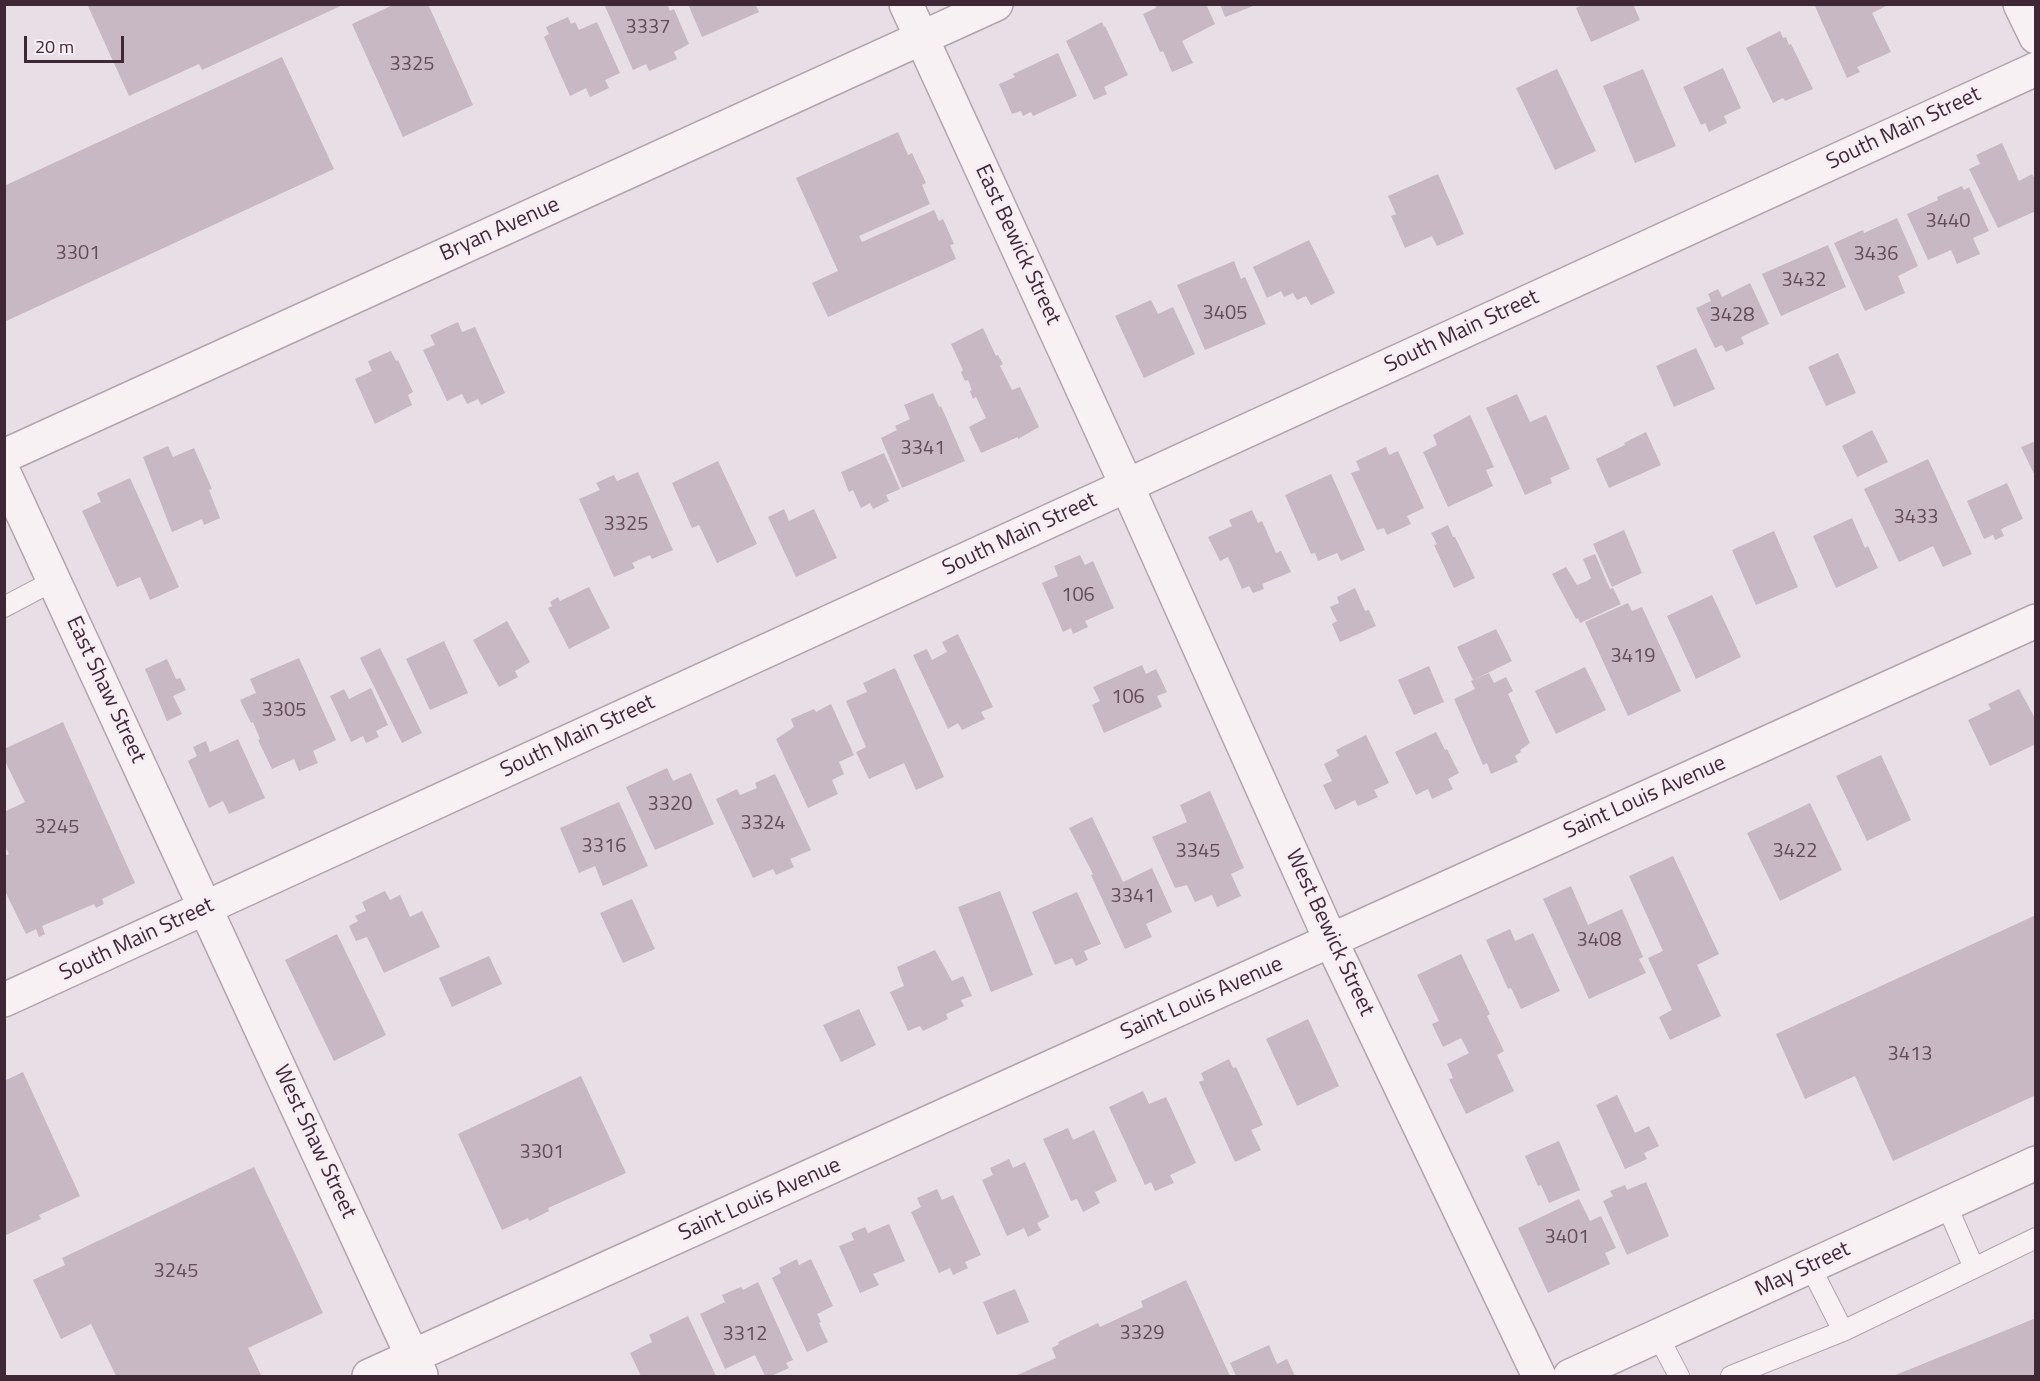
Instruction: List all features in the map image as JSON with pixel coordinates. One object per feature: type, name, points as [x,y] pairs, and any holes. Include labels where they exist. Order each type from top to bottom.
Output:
[{"type":"street","name":"East Bewick Street","points":[[906,4],[1127,486]]},
{"type":"street","name":"Bryan Avenue","points":[[4,456],[996,4]]},
{"type":"street","points":[[2020,4],[2036,37]]},
{"type":"street","name":"South Main Street","points":[[4,1000],[2036,69]]},
{"type":"street","name":"East Shaw Street","points":[[4,473],[206,908]]},
{"type":"street","name":"West Bewick Street","points":[[1127,486],[1331,940],[1539,1377]]},
{"type":"street","name":"Saint Louis Avenue","points":[[369,1377],[418,1367],[1331,940],[2036,621]]},
{"type":"street","name":"West Shaw Street","points":[[206,908],[418,1367]]},
{"type":"street","name":"May Street","points":[[1570,1377],[2036,1162]]},
{"type":"lane","points":[[4,607],[55,580]]},
{"type":"lane","points":[[1946,1204],[1974,1268]]},
{"type":"lane","points":[[1731,1377],[1843,1331],[2036,1238]]},
{"type":"lane","points":[[1810,1266],[1843,1331]]},
{"type":"lane","points":[[1658,1336],[1679,1377]]},
{"type":"building","points":[[87,4],[345,4],[202,70],[199,64],[129,96]]},
{"type":"building","points":[[395,4],[428,4],[473,105],[403,137],[352,24]]},
{"type":"building","points":[[604,4],[667,4],[670,11],[674,9],[689,44],[674,52],[677,59],[649,71],[646,64],[633,70]]},
{"type":"building","points":[[688,4],[755,4],[759,12],[702,37]]},
{"type":"building","points":[[1155,4],[1206,4],[1215,24],[1182,41],[1193,63],[1172,72],[1143,14],[1156,8]]},
{"type":"building","points":[[1220,4],[1256,4],[1256,5],[1225,17]]},
{"type":"building","points":[[1585,4],[1633,4],[1640,20],[1591,42],[1576,8]]},
{"type":"building","points":[[1814,4],[1890,4],[1872,13],[1891,52],[1857,67],[1860,72],[1847,78]]},
{"type":"building","points":[[568,17],[571,24],[575,22],[579,30],[597,22],[620,73],[605,80],[609,88],[590,97],[586,88],[570,96],[544,37],[549,34],[546,27]]},
{"type":"building","points":[[1102,22],[1128,75],[1104,87],[1107,94],[1094,100],[1066,41]]},
{"type":"building","points":[[1780,31],[1783,38],[1786,37],[1789,45],[1791,44],[1813,89],[1785,101],[1783,98],[1773,103],[1746,48]]},
{"type":"building","points":[[1058,53],[1077,96],[1033,116],[1031,112],[1023,116],[1021,111],[1012,114],[999,84],[1015,77],[1013,74]]},
{"type":"building","points":[[282,57],[334,169],[4,322],[4,186]]},
{"type":"building","points":[[1723,68],[1741,108],[1724,116],[1727,123],[1709,132],[1705,123],[1701,125],[1683,87]]},
{"type":"building","points":[[1557,69],[1596,151],[1555,170],[1516,88]]},
{"type":"building","points":[[1643,69],[1676,146],[1635,163],[1603,86]]},
{"type":"building","points":[[898,132],[908,155],[912,153],[926,183],[922,185],[930,204],[859,236],[862,242],[934,210],[939,221],[943,219],[954,244],[950,245],[956,259],[828,317],[812,283],[838,271],[796,178]]},
{"type":"building","points":[[2002,143],[2019,181],[2032,174],[2036,181],[2036,211],[1998,228],[1969,169],[1980,164],[1976,155]]},
{"type":"building","points":[[1438,174],[1464,234],[1437,246],[1432,236],[1405,248],[1391,216],[1396,214],[1388,196]]},
{"type":"building","points":[[1962,186],[1964,190],[1969,187],[1989,231],[1973,238],[1980,254],[1957,264],[1951,250],[1928,260],[1907,214]]},
{"type":"building","points":[[1897,218],[1918,266],[1898,276],[1905,293],[1865,311],[1834,243]]},
{"type":"building","points":[[1309,240],[1335,293],[1311,305],[1306,296],[1297,300],[1293,293],[1284,297],[1281,291],[1267,298],[1253,267]]},
{"type":"building","points":[[1828,245],[1846,287],[1781,316],[1762,274]]},
{"type":"building","points":[[1234,261],[1241,279],[1245,277],[1266,324],[1205,350],[1177,285]]},
{"type":"building","points":[[1750,283],[1769,324],[1741,337],[1744,344],[1726,352],[1722,345],[1715,348],[1696,308],[1711,301],[1708,294],[1718,289],[1722,297]]},
{"type":"building","points":[[1151,300],[1158,314],[1173,307],[1195,354],[1144,378],[1115,316]]},
{"type":"building","points":[[458,322],[462,332],[475,327],[505,393],[481,405],[478,399],[467,404],[462,394],[447,401],[423,350],[435,345],[430,335]]},
{"type":"building","points":[[983,328],[996,356],[998,355],[1003,364],[1000,366],[1012,390],[1020,387],[1039,427],[1018,439],[1018,437],[981,453],[969,427],[986,418],[976,397],[973,399],[968,380],[965,381],[961,372],[963,370],[951,344]]},
{"type":"building","points":[[1696,348],[1715,389],[1674,407],[1656,366]]},
{"type":"building","points":[[391,351],[396,361],[398,360],[413,392],[408,395],[412,405],[375,424],[355,379],[372,371],[368,361]]},
{"type":"building","points":[[1838,353],[1856,393],[1826,406],[1808,367]]},
{"type":"building","points":[[933,393],[965,461],[902,488],[881,438],[897,430],[895,426],[910,419],[904,405]]},
{"type":"building","points":[[1517,394],[1530,422],[1546,415],[1570,469],[1550,478],[1552,483],[1525,495],[1486,408]]},
{"type":"building","points":[[1470,415],[1494,467],[1486,470],[1493,486],[1448,507],[1423,452],[1437,445],[1433,435]]},
{"type":"building","points":[[1872,430],[1888,462],[1857,477],[1842,446]]},
{"type":"building","points":[[1646,432],[1661,465],[1609,488],[1596,459]]},
{"type":"building","points":[[2036,441],[2036,478],[2021,447]]},
{"type":"building","points":[[168,446],[173,457],[194,448],[212,489],[209,490],[220,518],[204,525],[202,519],[172,532],[143,457]]},
{"type":"building","points":[[1386,447],[1389,455],[1398,451],[1424,508],[1407,516],[1411,524],[1387,535],[1384,528],[1377,530],[1351,473],[1360,470],[1356,461]]},
{"type":"building","points":[[884,453],[900,489],[886,495],[889,501],[873,509],[870,503],[861,508],[853,490],[849,492],[841,472]]},
{"type":"building","points":[[1928,459],[1972,554],[1943,567],[1933,546],[1899,562],[1864,489]]},
{"type":"building","points":[[718,461],[757,544],[717,563],[699,525],[692,528],[672,483]]},
{"type":"building","points":[[638,472],[673,550],[652,559],[650,555],[632,563],[635,568],[614,577],[579,499],[600,490],[596,483],[614,475],[617,481]]},
{"type":"building","points":[[1331,474],[1365,550],[1341,561],[1337,553],[1318,561],[1315,553],[1311,554],[1285,495]]},
{"type":"building","points":[[130,478],[179,587],[150,600],[140,577],[117,587],[82,511],[101,502],[97,493]]},
{"type":"building","points":[[2007,483],[2023,519],[2001,529],[2004,536],[1995,540],[1993,535],[1984,539],[1967,501]]},
{"type":"building","points":[[784,509],[789,521],[814,509],[837,558],[796,577],[768,517]]},
{"type":"building","points":[[1252,510],[1258,523],[1262,521],[1276,553],[1281,551],[1291,572],[1262,584],[1264,589],[1253,593],[1249,586],[1242,589],[1228,557],[1220,561],[1208,537],[1232,526],[1229,520]]},
{"type":"building","points":[[1852,518],[1865,548],[1868,546],[1878,568],[1836,588],[1813,536]]},
{"type":"building","points":[[1448,525],[1475,578],[1454,588],[1434,545],[1437,544],[1431,533]]},
{"type":"building","points":[[1624,530],[1642,573],[1612,587],[1593,544]]},
{"type":"building","points":[[1774,531],[1798,587],[1756,605],[1732,550]]},
{"type":"building","points":[[1595,554],[1610,589],[1613,588],[1621,604],[1580,623],[1552,574],[1566,567],[1577,585],[1587,581],[1591,578],[1583,559]]},
{"type":"building","points":[[1080,555],[1085,565],[1093,561],[1114,608],[1085,621],[1088,627],[1073,634],[1071,628],[1063,632],[1042,583],[1058,576],[1054,566]]},
{"type":"building","points":[[589,587],[610,628],[569,649],[548,608],[552,606],[550,602],[558,597],[560,601]]},
{"type":"building","points":[[1355,588],[1365,611],[1369,610],[1376,626],[1340,642],[1332,624],[1337,621],[1330,607],[1339,603],[1337,597]]},
{"type":"building","points":[[1712,595],[1741,657],[1696,679],[1667,616]]},
{"type":"building","points":[[1628,603],[1632,611],[1642,607],[1681,691],[1628,716],[1585,622]]},
{"type":"building","points":[[507,621],[530,662],[515,671],[518,677],[499,687],[473,640]]},
{"type":"building","points":[[1496,629],[1512,661],[1473,680],[1457,647]]},
{"type":"building","points":[[958,634],[993,707],[981,712],[985,719],[962,730],[958,723],[948,729],[913,655],[927,649],[932,660],[947,652],[942,642]]},
{"type":"building","points":[[444,641],[468,693],[430,710],[406,659]]},
{"type":"building","points":[[380,648],[422,733],[402,743],[360,658]]},
{"type":"building","points":[[299,658],[336,740],[313,751],[318,763],[299,771],[294,759],[272,769],[258,740],[260,739],[253,722],[251,723],[240,700],[256,693],[250,679]]},
{"type":"building","points":[[167,659],[176,679],[180,678],[186,690],[173,696],[182,714],[167,721],[145,669]]},
{"type":"building","points":[[1142,665],[1146,674],[1156,669],[1167,692],[1157,696],[1162,707],[1104,733],[1092,705],[1100,701],[1093,687]]},
{"type":"building","points":[[1429,666],[1444,702],[1414,715],[1398,680]]},
{"type":"building","points":[[1585,667],[1606,710],[1556,734],[1535,691]]},
{"type":"building","points":[[895,668],[944,777],[916,790],[904,763],[869,779],[856,752],[866,747],[846,701],[867,692],[863,683]]},
{"type":"building","points":[[1489,673],[1494,683],[1506,677],[1513,691],[1508,694],[1530,743],[1515,756],[1518,762],[1491,774],[1487,763],[1483,765],[1454,699],[1475,689],[1471,681]]},
{"type":"building","points":[[371,688],[388,725],[376,731],[379,737],[366,743],[363,736],[351,742],[330,696],[344,689],[349,699]]},
{"type":"building","points":[[2019,689],[2036,720],[2036,744],[1990,766],[1968,720],[1991,709],[1988,704]]},
{"type":"building","points":[[831,704],[854,755],[839,762],[844,774],[832,780],[838,794],[808,808],[776,739],[794,727],[791,719],[814,709],[816,712]]},
{"type":"building","points":[[63,722],[135,883],[102,899],[104,904],[96,908],[94,904],[42,926],[45,934],[39,937],[36,929],[26,934],[4,889],[4,856],[9,854],[4,844],[4,812],[25,802],[4,759],[4,749]]},
{"type":"building","points":[[1436,732],[1459,773],[1448,779],[1453,789],[1432,799],[1428,789],[1416,795],[1395,752]]},
{"type":"building","points":[[1366,735],[1389,783],[1374,790],[1378,797],[1358,806],[1355,800],[1335,810],[1323,785],[1332,781],[1324,764],[1339,756],[1336,750]]},
{"type":"building","points":[[238,739],[265,798],[229,814],[223,801],[209,808],[188,761],[197,756],[193,747],[206,741],[210,752]]},
{"type":"building","points":[[1881,755],[1911,820],[1867,841],[1836,776]]},
{"type":"building","points":[[667,768],[673,781],[691,773],[714,824],[655,850],[626,787]]},
{"type":"building","points":[[775,774],[811,850],[790,859],[794,867],[776,875],[773,869],[753,878],[716,799],[737,789],[740,795],[757,788],[755,783]]},
{"type":"building","points":[[1210,791],[1244,868],[1231,874],[1241,896],[1217,907],[1212,895],[1195,902],[1187,885],[1175,888],[1152,837],[1187,822],[1180,805]]},
{"type":"building","points":[[619,802],[648,866],[603,886],[595,866],[579,873],[560,828]]},
{"type":"building","points":[[1810,803],[1842,870],[1780,901],[1747,833]]},
{"type":"building","points":[[1092,817],[1123,882],[1152,868],[1172,912],[1146,924],[1152,937],[1125,949],[1091,875],[1093,874],[1069,828]]},
{"type":"building","points":[[1673,856],[1719,954],[1697,965],[1721,1016],[1670,1040],[1659,1017],[1672,1010],[1648,958],[1663,951],[1629,876]]},
{"type":"building","points":[[1571,886],[1588,925],[1622,909],[1643,957],[1639,959],[1646,973],[1589,999],[1543,899]]},
{"type":"building","points":[[385,891],[390,900],[400,895],[410,917],[422,911],[440,947],[384,973],[367,937],[356,941],[349,926],[358,921],[355,916],[366,911],[362,902]]},
{"type":"building","points":[[1000,891],[1033,975],[991,992],[958,907]]},
{"type":"building","points":[[1077,892],[1101,944],[1084,951],[1088,960],[1076,966],[1072,958],[1055,965],[1032,912]]},
{"type":"building","points":[[632,899],[655,949],[623,963],[600,913]]},
{"type":"building","points":[[2036,915],[2036,1095],[1893,1161],[1855,1076],[1805,1099],[1776,1034]]},
{"type":"building","points":[[1510,929],[1515,941],[1533,933],[1560,991],[1521,1009],[1511,988],[1508,989],[1486,940]]},
{"type":"building","points":[[337,934],[386,1035],[334,1061],[285,960]]},
{"type":"building","points":[[935,950],[952,981],[963,976],[972,996],[961,1000],[964,1006],[946,1014],[948,1019],[923,1031],[920,1026],[908,1031],[890,992],[904,986],[897,967]]},
{"type":"building","points":[[1461,954],[1490,1014],[1487,1016],[1504,1051],[1497,1055],[1514,1091],[1466,1114],[1449,1079],[1453,1078],[1447,1064],[1469,1053],[1461,1038],[1443,1047],[1432,1024],[1439,1021],[1417,975]]},
{"type":"building","points":[[489,956],[502,984],[452,1007],[439,978]]},
{"type":"building","points":[[859,1009],[876,1045],[841,1062],[823,1025]]},
{"type":"building","points":[[1308,1019],[1339,1086],[1297,1106],[1266,1039]]},
{"type":"building","points":[[1229,1059],[1233,1068],[1236,1067],[1263,1125],[1251,1130],[1261,1150],[1235,1162],[1199,1082],[1204,1080],[1201,1073]]},
{"type":"building","points":[[23,1072],[80,1196],[39,1215],[41,1219],[4,1236],[4,1081]]},
{"type":"building","points":[[581,1076],[626,1173],[548,1208],[549,1211],[529,1221],[528,1218],[502,1230],[458,1134]]},
{"type":"building","points":[[1143,1091],[1149,1104],[1166,1097],[1196,1163],[1170,1175],[1174,1183],[1155,1191],[1151,1182],[1145,1185],[1109,1107]]},
{"type":"building","points":[[1617,1095],[1635,1133],[1649,1126],[1659,1146],[1644,1153],[1647,1159],[1625,1169],[1596,1105]]},
{"type":"building","points":[[1068,1128],[1073,1140],[1094,1130],[1117,1181],[1095,1192],[1100,1203],[1083,1212],[1077,1199],[1071,1201],[1043,1139]]},
{"type":"building","points":[[1559,1141],[1580,1190],[1549,1203],[1541,1185],[1538,1186],[1525,1156]]},
{"type":"building","points":[[1009,1159],[1013,1168],[1025,1162],[1049,1217],[1037,1223],[1041,1230],[1028,1237],[1024,1228],[1007,1236],[982,1180],[993,1175],[990,1168]]},
{"type":"building","points":[[254,1167],[323,1313],[248,1348],[261,1375],[116,1376],[91,1324],[61,1339],[33,1280],[65,1265],[62,1258]]},
{"type":"building","points":[[1646,1182],[1669,1236],[1627,1255],[1603,1201],[1613,1196],[1610,1191],[1625,1185],[1627,1190]]},
{"type":"building","points":[[937,1189],[942,1200],[953,1195],[981,1255],[965,1262],[968,1268],[953,1275],[950,1268],[939,1273],[911,1212],[921,1207],[917,1198]]},
{"type":"building","points":[[1579,1199],[1590,1221],[1601,1216],[1616,1248],[1605,1253],[1610,1264],[1548,1293],[1518,1228]]},
{"type":"building","points":[[889,1224],[905,1261],[873,1274],[879,1285],[860,1293],[839,1246],[854,1240],[851,1233],[865,1227],[868,1233]]},
{"type":"building","points":[[797,1259],[799,1265],[811,1259],[833,1306],[817,1314],[828,1342],[807,1352],[772,1278],[781,1273],[779,1268]]},
{"type":"building","points":[[1186,1280],[1230,1376],[1015,1376],[1056,1358],[1052,1348],[1059,1344],[1058,1342],[1098,1323],[1100,1327],[1143,1307],[1141,1301]]},
{"type":"building","points":[[758,1282],[793,1360],[786,1363],[789,1368],[771,1376],[765,1376],[755,1355],[725,1369],[700,1314],[725,1302],[722,1295],[741,1287],[743,1290]]},
{"type":"building","points":[[1015,1289],[1029,1322],[997,1335],[983,1302]]},
{"type":"building","points":[[688,1316],[716,1376],[641,1376],[630,1353],[652,1342],[649,1335]]},
{"type":"building","points":[[2036,1318],[2036,1376],[1893,1376]]},
{"type":"building","points":[[1269,1345],[1277,1364],[1287,1359],[1295,1376],[1236,1376],[1230,1363]]}]
